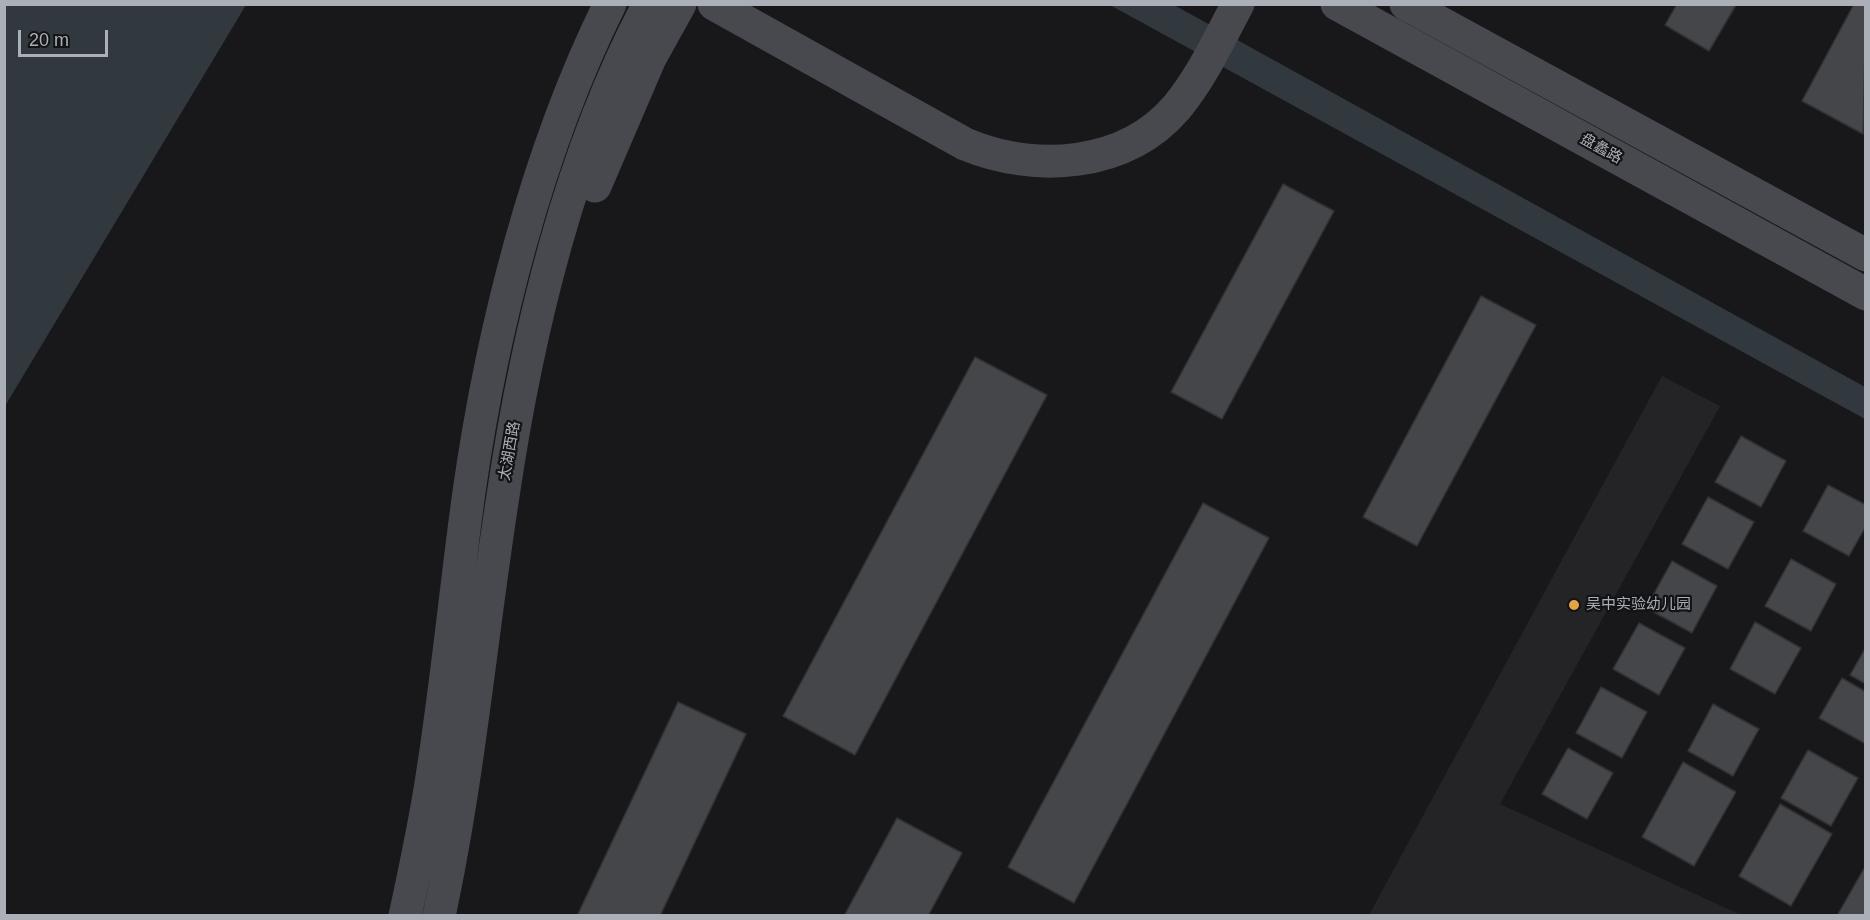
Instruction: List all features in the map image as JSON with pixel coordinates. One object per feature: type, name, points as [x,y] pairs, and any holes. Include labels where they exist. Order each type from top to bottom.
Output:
[{"type":"main road","points":[[405,915],[432,778],[469,490],[502,317],[552,147],[579,73],[610,4]]},
{"type":"main road","name":"太湖西路","points":[[439,915],[465,783],[503,495],[517,409],[535,325],[563,224],[610,86],[649,4]]},
{"type":"main road","points":[[563,224],[593,190],[650,58],[680,4]]},
{"type":"main road","points":[[714,4],[948,135],[982,151],[1027,160],[1074,160],[1133,143],[1161,123],[1176,108],[1202,69],[1232,15]]},
{"type":"main road","name":"盘蠡路","points":[[1337,4],[1866,294]]},
{"type":"main road","points":[[1406,4],[1866,255]]},
{"type":"shaded area","points":[[4,5],[246,5],[5,406]]},
{"type":"shaded area","points":[[1110,5],[1174,5],[1865,387],[1865,419]]},
{"type":"shaded area","name":"吴中实验幼儿园","points":[[1662,376],[1720,406],[1500,804],[1741,915],[1369,915]]},
{"type":"building","points":[[1677,4],[1736,5],[1709,51],[1665,25]]},
{"type":"building","points":[[1854,4],[1866,4],[1863,134],[1802,101]]},
{"type":"building","points":[[1283,184],[1334,211],[1222,419],[1171,392]]},
{"type":"building","points":[[1481,296],[1536,325],[1417,546],[1363,517]]},
{"type":"building","points":[[975,357],[1047,395],[855,755],[783,716]]},
{"type":"building","points":[[1741,436],[1786,461],[1761,507],[1715,482]]},
{"type":"building","points":[[1828,485],[1866,505],[1866,526],[1849,556],[1803,531]]},
{"type":"building","points":[[1708,497],[1754,522],[1728,569],[1682,544]]},
{"type":"building","points":[[1203,503],[1269,538],[1074,903],[1008,867]]},
{"type":"building","points":[[1791,559],[1836,584],[1811,631],[1765,606]]},
{"type":"building","points":[[1672,561],[1717,586],[1692,633],[1646,608]]},
{"type":"building","points":[[1755,622],[1801,648],[1775,694],[1730,669]]},
{"type":"building","points":[[1639,623],[1685,648],[1659,695],[1613,669]]},
{"type":"building","points":[[1866,647],[1866,684],[1850,675]]},
{"type":"building","points":[[1842,678],[1866,692],[1866,744],[1819,718]]},
{"type":"building","points":[[1601,687],[1647,712],[1622,758],[1576,733]]},
{"type":"building","points":[[678,702],[746,734],[660,916],[577,916]]},
{"type":"building","points":[[1713,704],[1759,729],[1733,776],[1688,751]]},
{"type":"building","points":[[1568,748],[1613,773],[1587,819],[1542,794]]},
{"type":"building","points":[[1808,750],[1858,778],[1831,826],[1781,798]]},
{"type":"building","points":[[1683,762],[1736,792],[1694,866],[1642,837]]},
{"type":"building","points":[[1780,804],[1832,834],[1791,906],[1739,876]]},
{"type":"building","points":[[897,818],[962,853],[928,916],[844,916]]},
{"type":"building","points":[[1866,865],[1866,916],[1840,916],[1838,914]]},
{"type":"place","name":"吴中实验幼儿园","points":[[1574,605]]}]
